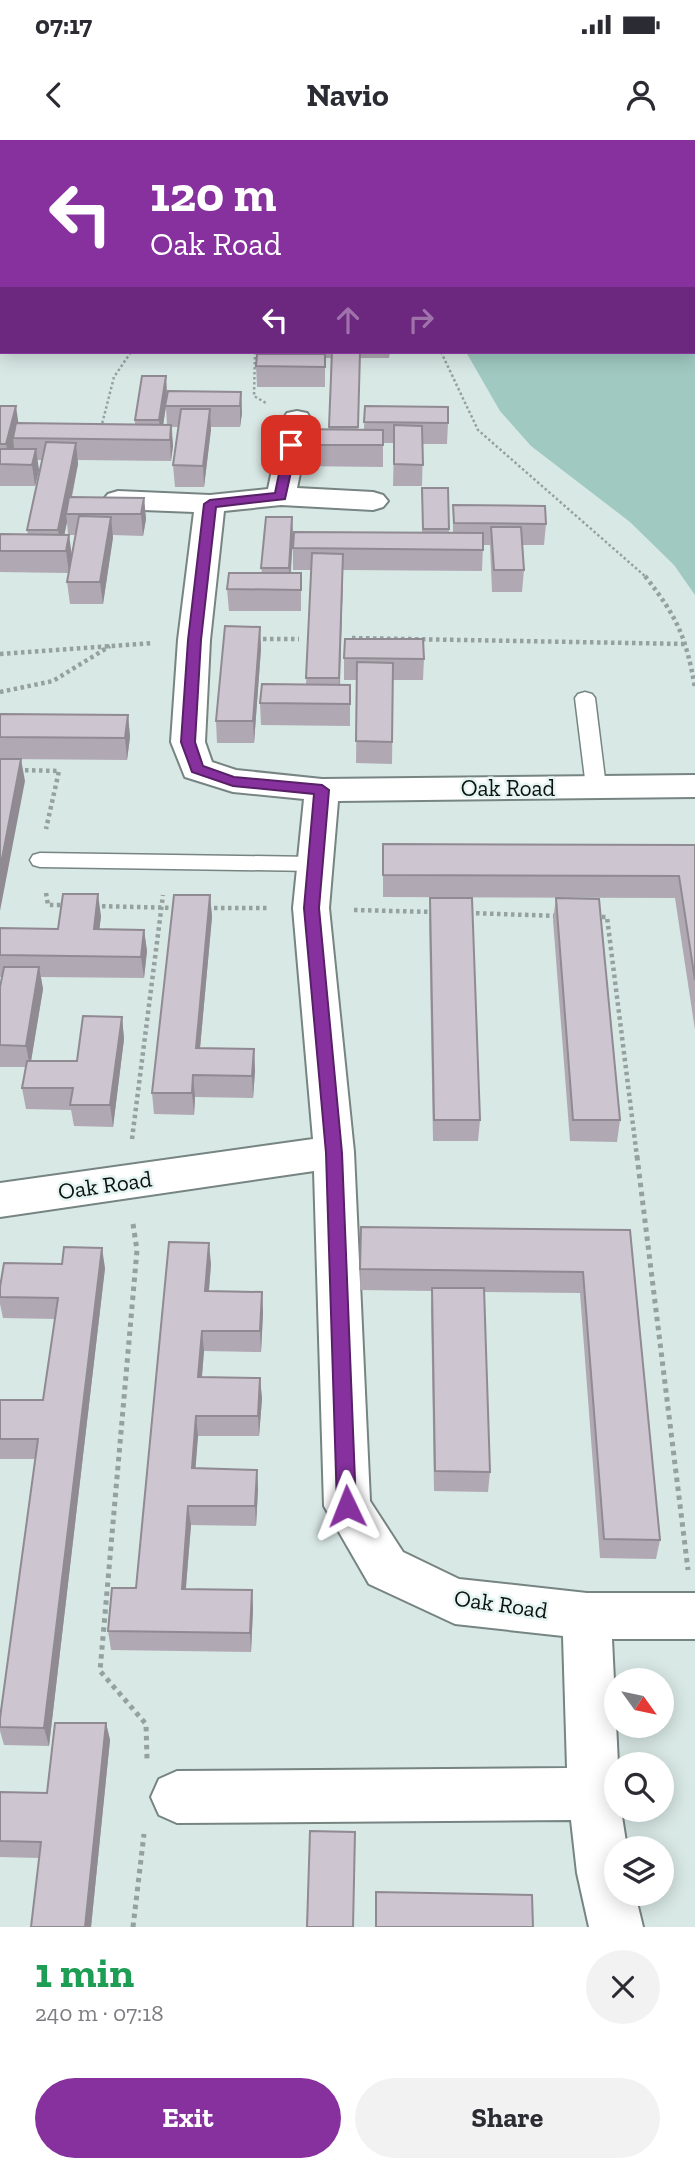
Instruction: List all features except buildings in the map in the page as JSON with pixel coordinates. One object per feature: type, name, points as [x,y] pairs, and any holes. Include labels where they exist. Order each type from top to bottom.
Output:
[{"type":"street","points":[[281,496],[296,419]]},
{"type":"street","points":[[118,500],[210,504],[281,496],[373,501]]},
{"type":"street","name":"Oak Road","points":[[210,504],[194,640],[188,742],[197,769],[233,781],[322,790],[695,786]]},
{"type":"street","name":"Oak Road","points":[[322,790],[311,908],[334,1153],[347,1506],[387,1568],[455,1601],[587,1616],[694,1616]]},
{"type":"street","name":"Oak Road","points":[[0,1200],[334,1153]]},
{"type":"street","points":[[587,1616],[593,1794],[604,1873],[616,1927]]},
{"type":"street","points":[[157,1795],[593,1794]]},
{"type":"lane","points":[[585,698],[596,788]]},
{"type":"lane","points":[[40,860],[314,864]]},
{"type":"path","points":[[99,436],[114,377],[130,354]]},
{"type":"path","points":[[255,354],[254,396],[296,419]]},
{"type":"path","points":[[442,354],[478,430],[522,471],[572,510],[642,572],[668,606],[687,644],[695,688]]},
{"type":"path","points":[[352,638],[687,644]]},
{"type":"path","points":[[0,654],[194,640],[299,639]]},
{"type":"path","points":[[0,692],[53,681],[110,646]]},
{"type":"path","points":[[12,769],[59,771],[40,860],[48,905],[73,906]]},
{"type":"path","points":[[134,1927],[157,1795],[146,1724],[100,1671],[137,1250],[125,1182],[139,1094],[167,863]]},
{"type":"path","points":[[86,906],[188,908]]},
{"type":"path","points":[[202,908],[446,912]]},
{"type":"path","points":[[459,913],[567,916]]},
{"type":"path","points":[[594,917],[607,917],[694,1616]]},
{"type":"green space","points":[[467,354],[695,354],[695,595],[674,565],[630,522],[531,446],[500,411]]},
{"type":"route","points":[[291,445],[281,496],[210,504],[202,590],[194,640],[188,742],[197,769],[233,781],[322,790],[311,908],[334,1153],[347,1506]]}]
